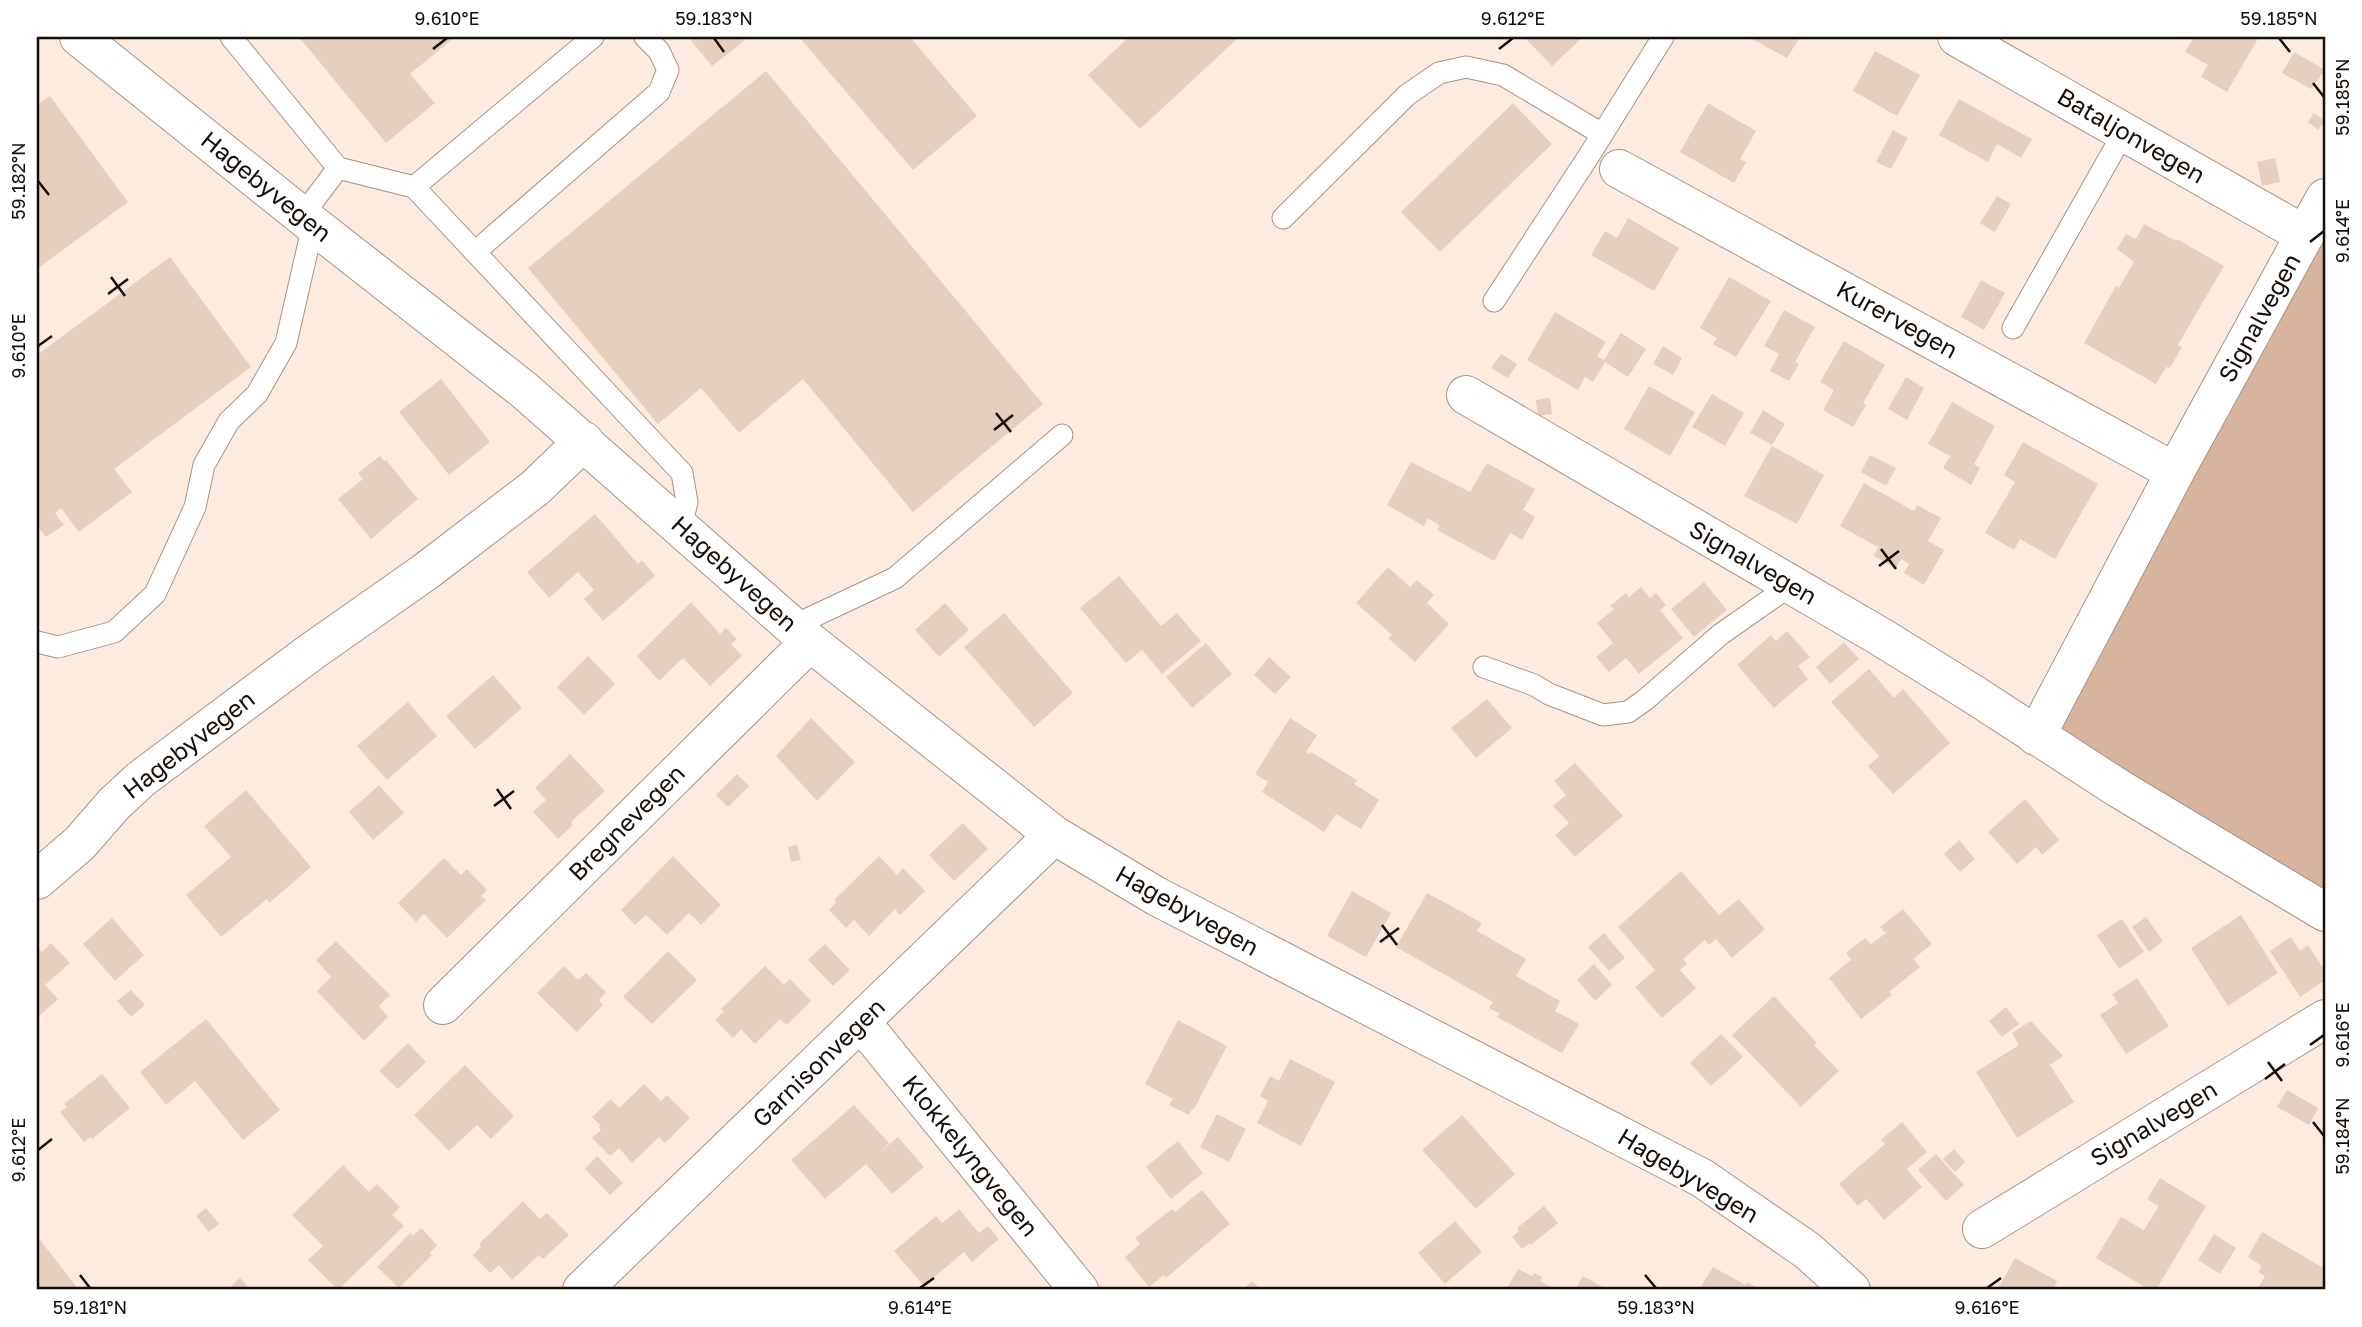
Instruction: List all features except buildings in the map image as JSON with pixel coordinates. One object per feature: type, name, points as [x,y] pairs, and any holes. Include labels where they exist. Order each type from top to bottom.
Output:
[{"type":"street","name":"Hagebyvegen","points":[[79,37],[524,390],[801,634],[1054,835],[1168,903],[1702,1178],[1808,1251],[1851,1290]]},
{"type":"street","name":"Bataljonvegen","points":[[1957,37],[2315,239]]},
{"type":"street","name":"Kurervegen","points":[[1619,169],[2175,472]]},
{"type":"street","name":"Signalvegen","points":[[2036,736],[2175,472],[2315,239],[2325,198]]},
{"type":"street","name":"Signalvegen","points":[[1466,395],[1973,694],[2036,736],[2325,912]]},
{"type":"street","name":"Hagebyvegen","points":[[37,880],[80,842],[141,779],[535,488],[584,441]]},
{"type":"street","name":"Bregnevegen","points":[[443,1005],[801,634]]},
{"type":"street","name":"Garnisonvegen","points":[[582,1290],[1054,835]]},
{"type":"street","name":"Signalvegen","points":[[1982,1229],[2325,1019]]},
{"type":"street","name":"Klokkelyngvegen","points":[[861,1022],[1079,1290]]},
{"type":"lane","points":[[231,37],[338,168],[414,187],[682,473],[687,502],[681,527]]},
{"type":"lane","points":[[414,187],[593,37]]},
{"type":"lane","points":[[475,252],[659,92],[668,70],[659,51],[645,37]]},
{"type":"lane","points":[[1494,301],[1663,37]]},
{"type":"lane","points":[[1283,218],[1407,94],[1439,73],[1466,67],[1503,75],[1602,134]]},
{"type":"lane","points":[[2013,328],[2124,132]]},
{"type":"lane","points":[[37,642],[58,647],[114,632],[155,594],[195,507],[204,465],[229,421],[257,394],[286,343],[308,220],[338,168]]},
{"type":"lane","points":[[801,634],[895,578],[1062,435]]},
{"type":"lane","points":[[1484,667],[1603,715],[1628,712],[1646,700],[1721,634],[1791,585]]},
{"type":"shaded area","points":[[2325,237],[2325,911],[2036,736]]}]
